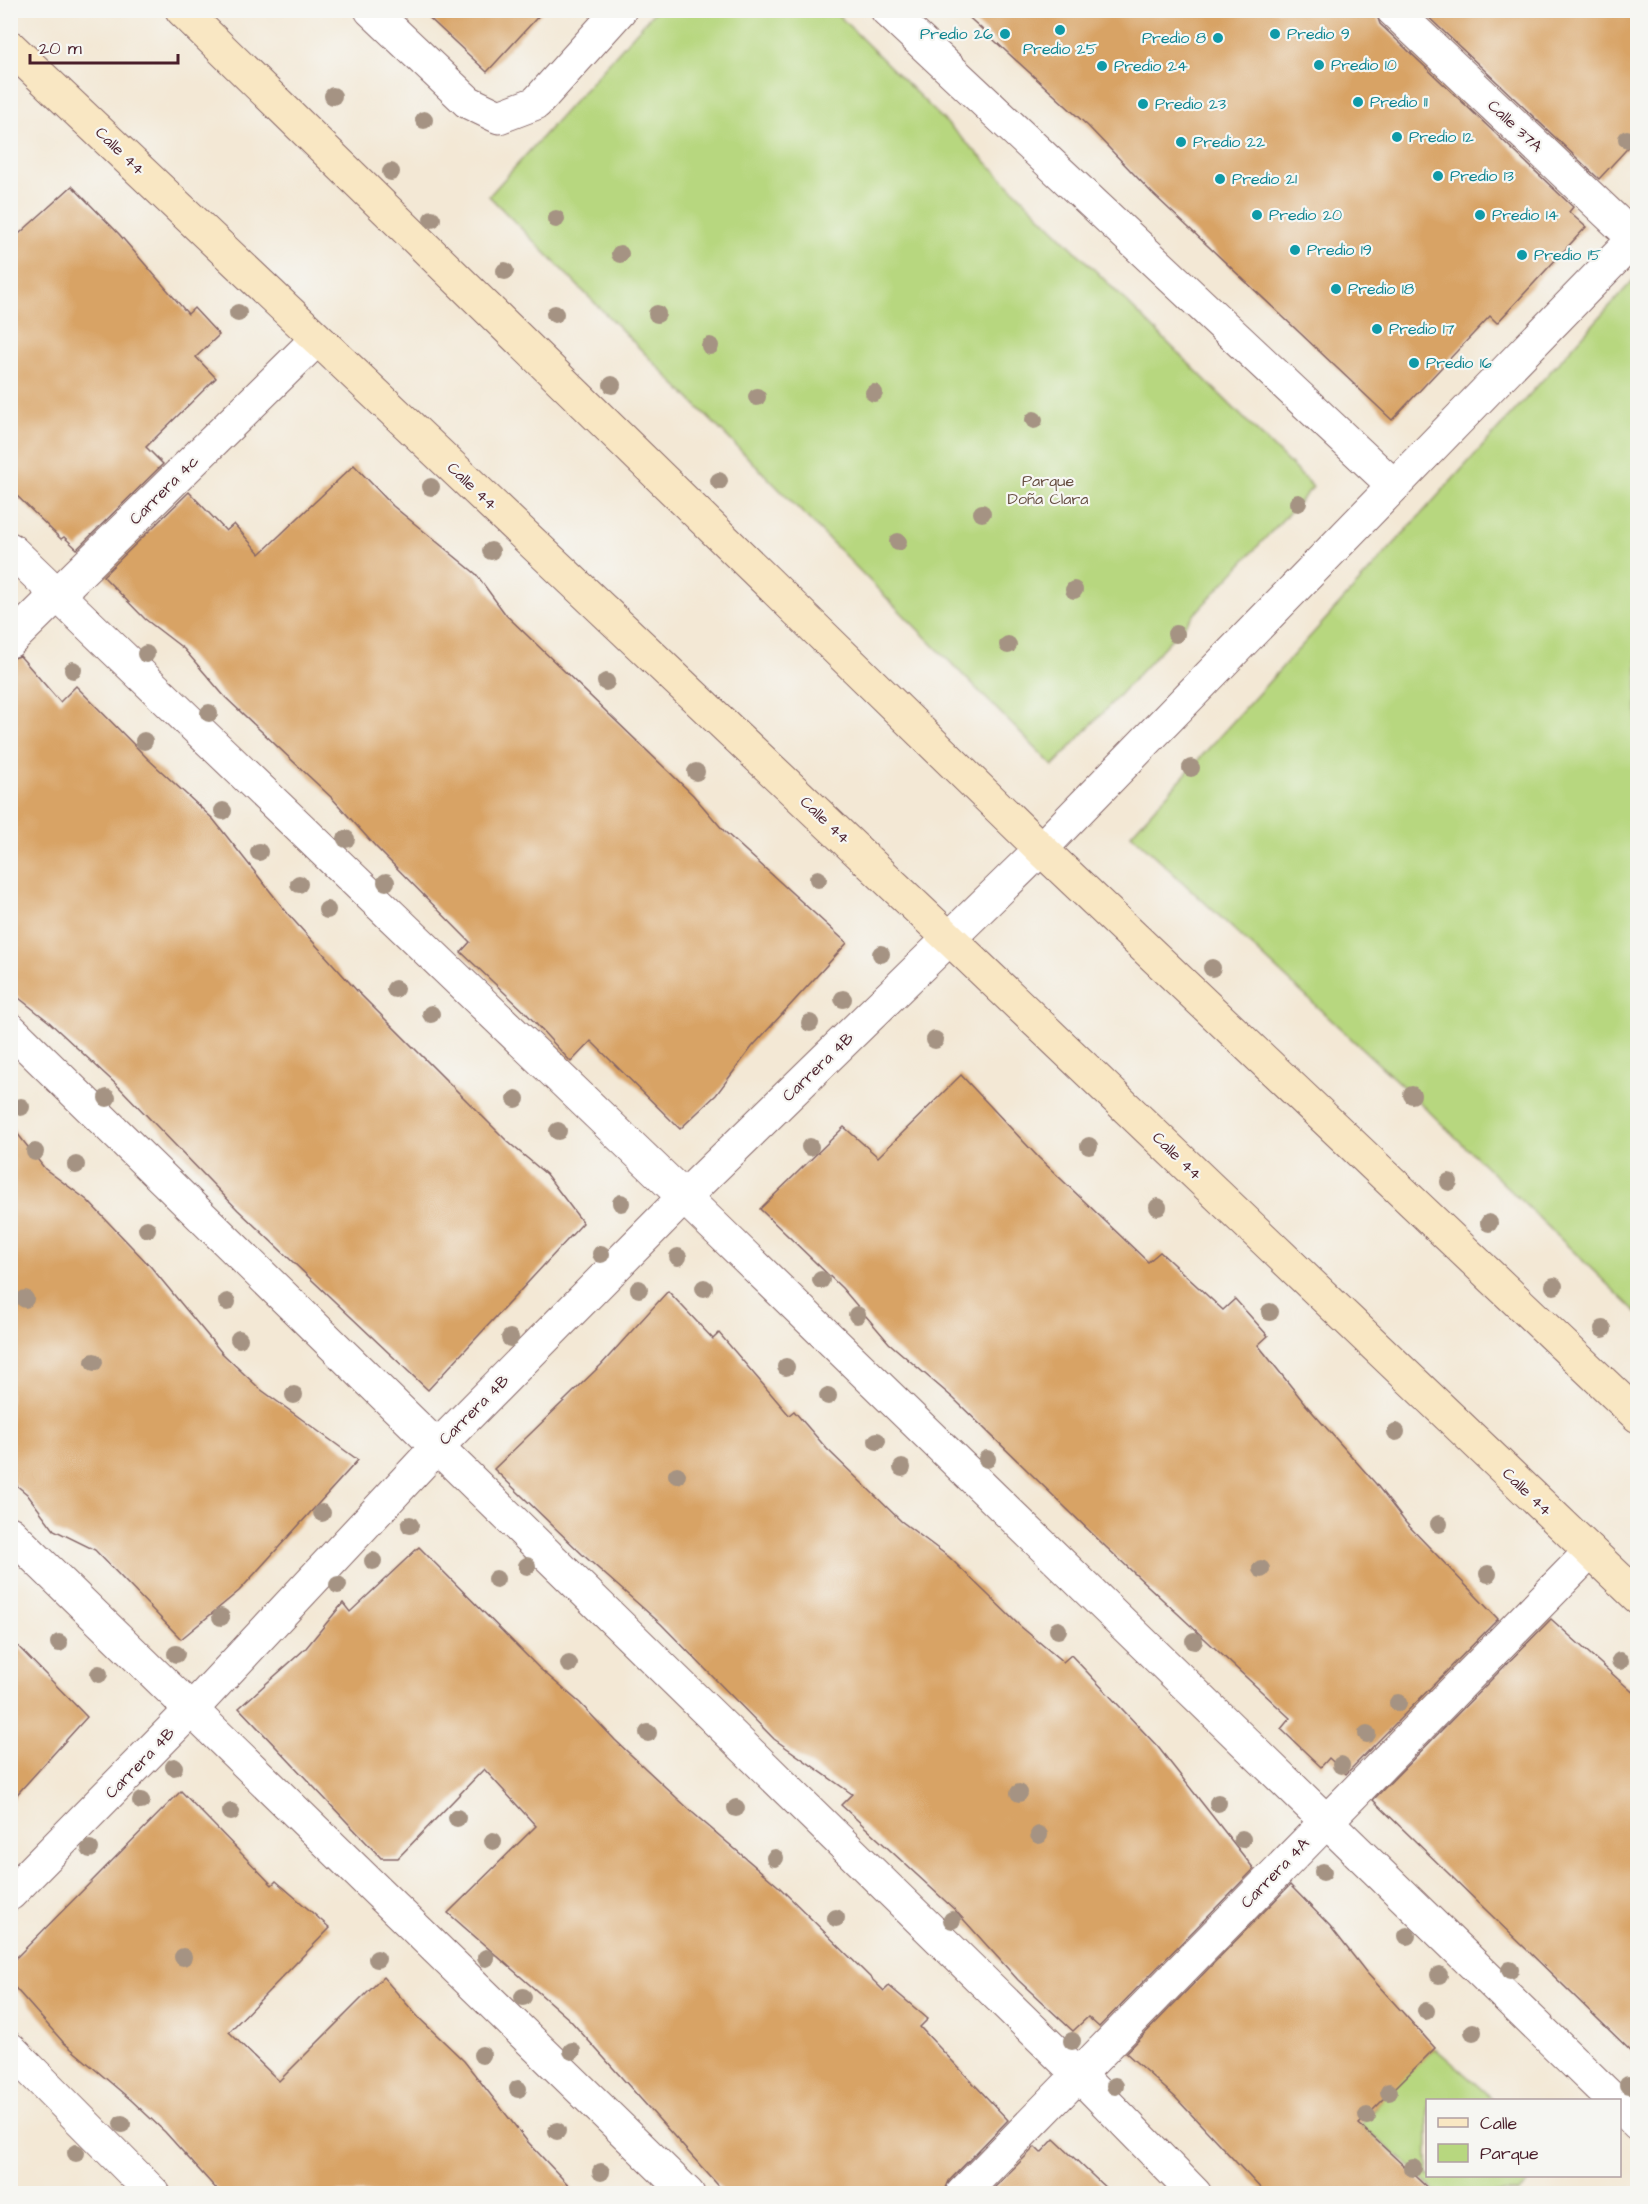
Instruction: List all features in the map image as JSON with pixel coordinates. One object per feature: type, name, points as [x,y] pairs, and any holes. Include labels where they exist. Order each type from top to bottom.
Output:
[{"type":"main road","points":[[182,10],[1041,849],[1638,1416]]},
{"type":"main road","name":"Calle 44","points":[[10,46],[951,939],[1638,1597]]},
{"type":"street","points":[[371,10],[468,102],[499,117],[536,103],[620,10]]},
{"type":"street","points":[[887,10],[1393,485]]},
{"type":"street","name":"Calle 37A","points":[[1393,10],[1636,239]]},
{"type":"street","name":"Carrera 4B","points":[[10,1894],[191,1710],[438,1446],[684,1197],[1041,849],[1393,485],[1636,239]]},
{"type":"street","name":"Carrera 4c","points":[[10,641],[317,339]]},
{"type":"street","points":[[10,549],[684,1197],[1612,2099]]},
{"type":"street","points":[[10,1029],[1078,2074],[1195,2193]]},
{"type":"street","points":[[10,1533],[688,2193]]},
{"type":"street","name":"Carrera 4A","points":[[962,2193],[1590,1552]]},
{"type":"street","points":[[10,2049],[154,2193]]},
{"type":"street","points":[[1621,2108],[1638,2125]]},
{"type":"green space","name":"Parque Doña Clara","points":[[655,11],[834,11],[1313,487],[1053,766],[489,196]]},
{"type":"green space","points":[[1637,276],[1637,1313],[1412,1095],[1131,834]]},
{"type":"green space","points":[[1435,2048],[1493,2099],[1426,2099],[1426,2177],[1533,2177],[1518,2193],[1437,2193],[1412,2168],[1361,2125],[1389,2092]]},
{"type":"building","points":[[421,10],[544,10],[487,72]]},
{"type":"building","points":[[961,10],[1375,10],[1380,24],[1573,207],[1569,212],[1586,227],[1497,323],[1490,316],[1392,420],[1152,193],[1088,126]]},
{"type":"building","points":[[1421,10],[1638,10],[1638,137],[1599,179]]},
{"type":"building","points":[[72,186],[119,234],[188,314],[194,308],[219,335],[196,357],[216,378],[146,447],[163,464],[77,549],[64,537],[61,539],[10,489],[10,242]]},
{"type":"building","points":[[354,465],[393,506],[476,574],[506,615],[693,795],[724,831],[847,943],[752,1047],[716,1095],[680,1129],[591,1041],[571,1062],[526,1013],[461,952],[470,942],[376,847],[332,798],[225,697],[184,649],[145,619],[103,576],[189,492],[226,531],[234,524],[260,554]]},
{"type":"building","points":[[20,656],[60,702],[76,686],[148,759],[213,819],[288,914],[358,992],[508,1142],[546,1174],[583,1223],[428,1390],[238,1210],[120,1088],[48,1021],[10,991],[10,659]]},
{"type":"building","points":[[961,1075],[1039,1158],[1148,1262],[1160,1252],[1223,1310],[1235,1299],[1268,1336],[1258,1345],[1306,1405],[1376,1484],[1406,1523],[1498,1619],[1346,1774],[1329,1758],[1321,1767],[1281,1729],[1290,1718],[1106,1547],[953,1398],[889,1343],[842,1288],[760,1209],[844,1127],[878,1157]]},
{"type":"building","points":[[10,1124],[45,1169],[87,1200],[151,1267],[222,1353],[260,1389],[358,1460],[239,1591],[181,1639],[95,1550],[54,1530],[27,1494],[10,1480]]},
{"type":"building","points":[[668,1291],[713,1339],[719,1333],[789,1415],[794,1411],[827,1449],[901,1521],[949,1557],[1020,1626],[1063,1662],[1071,1655],[1158,1747],[1254,1869],[1099,2027],[1088,2017],[1073,2031],[1018,1980],[955,1910],[841,1805],[852,1794],[774,1739],[661,1624],[582,1554],[494,1469],[601,1365]]},
{"type":"building","points":[[419,1547],[539,1668],[580,1703],[615,1740],[693,1813],[778,1886],[884,1991],[889,1986],[928,2019],[920,2027],[1008,2120],[949,2181],[944,2193],[725,2193],[570,2020],[448,1913],[536,1826],[484,1769],[398,1858],[381,1858],[239,1708],[306,1648],[343,1603],[350,1612]]},
{"type":"building","points":[[1551,1619],[1638,1697],[1638,2058],[1373,1800]]},
{"type":"building","points":[[10,1638],[87,1717],[10,1802]]},
{"type":"building","points":[[181,1791],[272,1885],[276,1881],[330,1928],[229,2032],[279,2081],[383,1977],[419,2018],[464,2061],[527,2141],[576,2193],[220,2193],[165,2132],[63,2042],[10,1982],[10,1964]]},
{"type":"building","points":[[1290,1885],[1330,1926],[1366,1972],[1435,2048],[1359,2124],[1433,2193],[1265,2193],[1175,2097],[1126,2053]]},
{"type":"building","points":[[1054,2139],[1111,2193],[989,2193],[1035,2147],[1041,2153]]},
{"type":"place","name":"Predio 25","points":[[1060,30]]},
{"type":"place","name":"Predio 26","points":[[1005,34]]},
{"type":"place","name":"Predio 9","points":[[1275,34]]},
{"type":"place","name":"Predio 8","points":[[1218,38]]},
{"type":"place","name":"Predio 10","points":[[1319,65]]},
{"type":"place","name":"Predio 24","points":[[1102,66]]},
{"type":"place","name":"Predio 11","points":[[1358,102]]},
{"type":"place","name":"Predio 23","points":[[1143,104]]},
{"type":"place","name":"Predio 12","points":[[1397,137]]},
{"type":"place","name":"Predio 22","points":[[1181,142]]},
{"type":"place","name":"Predio 13","points":[[1438,176]]},
{"type":"place","name":"Predio 21","points":[[1220,179]]},
{"type":"place","name":"Predio 20","points":[[1257,215]]},
{"type":"place","name":"Predio 14","points":[[1480,215]]},
{"type":"place","name":"Predio 19","points":[[1295,250]]},
{"type":"place","name":"Predio 15","points":[[1522,255]]},
{"type":"place","name":"Predio 18","points":[[1336,289]]},
{"type":"place","name":"Predio 17","points":[[1377,329]]},
{"type":"place","name":"Predio 16","points":[[1414,363]]}]
